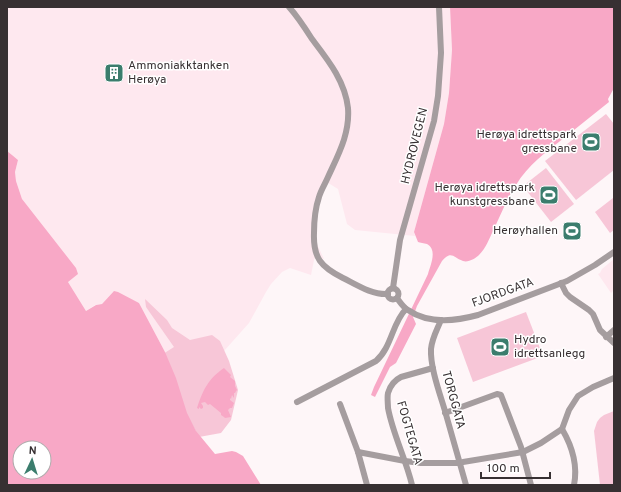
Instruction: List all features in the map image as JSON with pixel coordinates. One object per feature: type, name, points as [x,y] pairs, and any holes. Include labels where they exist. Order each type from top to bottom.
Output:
[{"type":"street","points":[[289,7],[338,75],[345,92],[347,103],[348,121],[345,138],[321,191],[316,208],[314,236],[317,256],[323,264],[334,273],[369,291],[379,294],[388,294]]},
{"type":"street","name":"HYDROVEGEN","points":[[393,288],[400,240],[434,120],[438,96],[441,53],[439,7]]},
{"type":"street","name":"FJORDGATA","points":[[410,311],[429,318],[440,320],[455,320],[478,315],[574,277],[614,252]]},
{"type":"street","points":[[561,283],[570,298],[593,314],[600,330],[614,344]]},
{"type":"street","points":[[388,294],[393,288],[397,290],[399,294],[397,298]]},
{"type":"street","points":[[388,294],[391,299],[397,298]]},
{"type":"street","points":[[297,402],[372,363],[381,356],[400,316],[410,311],[397,298]]},
{"type":"street","name":"TORGGATA","points":[[440,320],[435,332],[431,349],[433,368],[445,413],[461,462],[466,485]]},
{"type":"street","points":[[606,336],[614,330]]},
{"type":"street","name":"FOGTEGATA","points":[[412,485],[391,421],[388,404],[388,392],[393,383],[401,377],[433,368]]},
{"type":"street","points":[[358,452],[421,463],[461,462],[523,452],[541,443],[562,429],[569,410],[578,396],[593,387],[614,378]]},
{"type":"street","points":[[445,413],[497,394],[501,394],[523,452],[531,485]]},
{"type":"street","points":[[340,404],[358,452],[366,485]]},
{"type":"street","points":[[562,429],[566,435],[574,460],[576,471],[574,485]]},
{"type":"shaded area","points":[[7,7],[450,7],[452,50],[449,93],[444,124],[414,232],[415,236],[355,230],[347,224],[338,189],[325,181],[316,205],[316,242],[324,259],[316,256],[311,275],[290,268],[282,272],[271,284],[249,323],[200,378],[176,378],[165,352],[139,303],[113,292],[102,304],[95,305],[86,311],[68,282],[22,199],[16,181],[15,172],[18,160],[7,151]]},
{"type":"shaded area","points":[[450,7],[614,7],[614,88],[608,99],[609,102],[544,154],[526,171],[513,190],[484,249],[479,255],[474,259],[463,261],[450,255],[442,261],[417,306],[413,317],[416,324],[396,363],[390,367],[375,397],[371,395],[374,387],[428,274],[433,254],[432,250],[427,244],[418,242],[414,232],[444,124],[449,93],[452,50]]},
{"type":"shaded area","name":"Herøya idrettspark gressbane","points":[[606,114],[614,124],[614,170],[576,200],[545,161]]},
{"type":"shaded area","points":[[7,151],[18,160],[15,172],[16,181],[22,199],[76,268],[78,274],[68,282],[86,311],[96,305],[102,304],[114,291],[139,303],[165,352],[176,378],[187,413],[196,431],[215,454],[232,451],[243,456],[261,485],[7,485]]},
{"type":"shaded area","name":"Herøya idrettspark kunstgressbane","points":[[546,168],[574,204],[551,222],[523,186]]},
{"type":"shaded area","points":[[613,198],[614,230],[610,233],[595,212]]},
{"type":"shaded area","points":[[614,259],[614,290],[611,293],[598,274]]},
{"type":"shaded area","points":[[145,299],[167,320],[172,328],[190,340],[212,335],[220,341],[229,361],[238,390],[231,420],[221,433],[199,437],[183,408],[163,354],[174,347],[146,307]]},
{"type":"shaded area","name":"Hydro idrettsanlegg","points":[[526,312],[543,356],[473,382],[457,338]]},
{"type":"shaded area","points":[[224,368],[231,375],[230,377],[235,381],[237,390],[234,393],[234,398],[232,395],[231,399],[230,398],[230,400],[234,403],[232,408],[228,410],[231,417],[225,418],[210,404],[208,405],[205,402],[201,403],[203,408],[197,408],[207,385],[218,372]]},
{"type":"shaded area","points":[[614,411],[614,485],[600,485],[594,431],[600,418]]},
{"type":"place","name":"Ammoniakktanken Herøya","points":[[114,73]]},
{"type":"place","name":"Herøya idrettspark gressbane","points":[[591,142]]},
{"type":"place","name":"Herøya idrettspark kunstgressbane","points":[[549,195]]},
{"type":"place","name":"Herøyhallen","points":[[572,231]]},
{"type":"place","name":"Hydro idrettsanlegg","points":[[500,347]]}]
